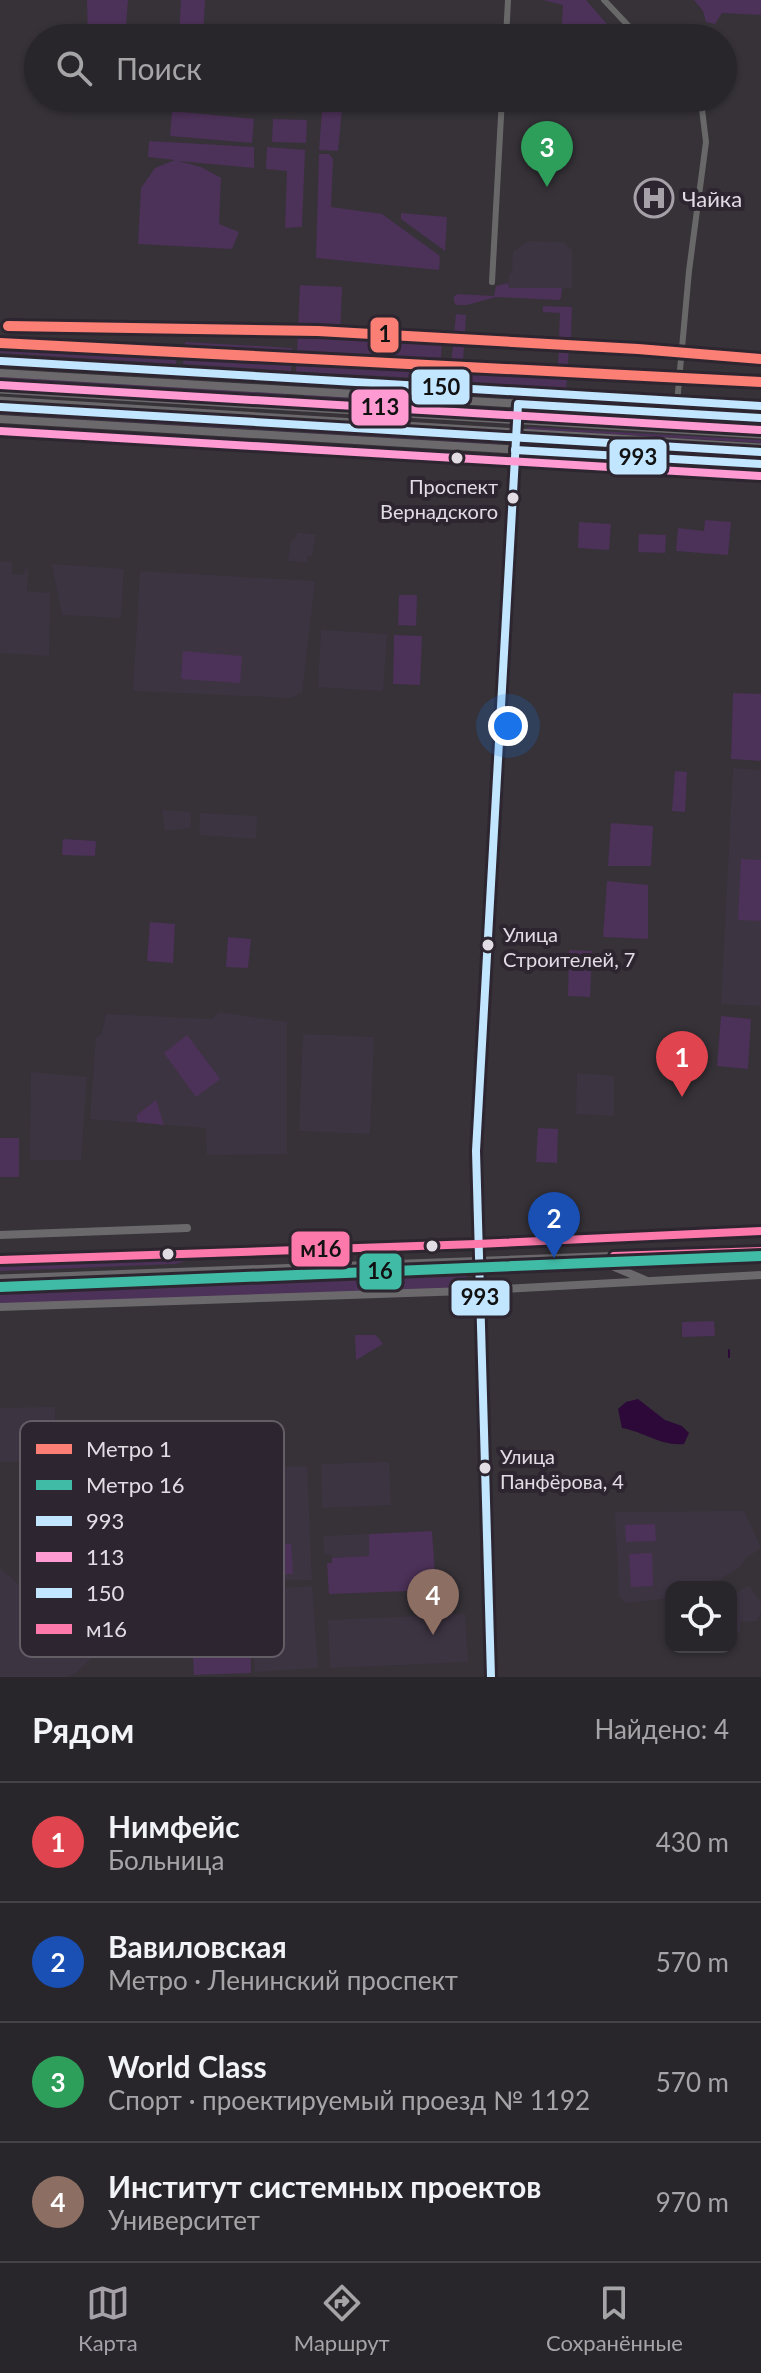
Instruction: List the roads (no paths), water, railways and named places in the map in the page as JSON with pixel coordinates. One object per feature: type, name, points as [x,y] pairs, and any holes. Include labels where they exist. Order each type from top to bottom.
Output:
[{"type":"main road","points":[[0,389],[761,434]]},
{"type":"main road","points":[[0,401],[761,448]]},
{"type":"main road","points":[[0,1260],[761,1231]]},
{"type":"main road","points":[[0,1279],[761,1251]]},
{"type":"street","points":[[507,24],[508,0]]},
{"type":"street","points":[[604,0],[627,24]]},
{"type":"street","points":[[492,282],[501,112]]},
{"type":"street","points":[[676,414],[689,271],[706,142],[702,112]]},
{"type":"street","points":[[0,373],[761,418]]},
{"type":"street","points":[[288,390],[306,407]]},
{"type":"street","points":[[491,1677],[476,1151],[518,404]]},
{"type":"street","points":[[0,419],[761,464]]},
{"type":"street","points":[[0,1235],[187,1228]]},
{"type":"street","points":[[591,1257],[647,1281]]},
{"type":"street","points":[[0,1307],[478,1290],[761,1275]]},
{"type":"waterway","points":[[729,1350],[729,1357]]},
{"type":"metro line","name":"1","points":[[8,326],[318,331],[761,359]]},
{"type":"metro line","name":"1","points":[[0,343],[761,382]]},
{"type":"metro line","name":"16","points":[[0,1287],[761,1256]]},
{"type":"place","name":"World Class","points":[[547,187]]},
{"type":"place","name":"Чайка","points":[[654,198]]},
{"type":"place","name":"Проспект Вернадского","points":[[513,498]]},
{"type":"place","name":"Улица Строителей, 7","points":[[488,945]]},
{"type":"place","name":"Нимфейс","points":[[682,1097]]},
{"type":"place","name":"Вавиловская","points":[[554,1258]]},
{"type":"place","name":"Улица Панфёрова, 4","points":[[485,1468]]},
{"type":"place","name":"Институт системных проектов","points":[[433,1635]]}]
